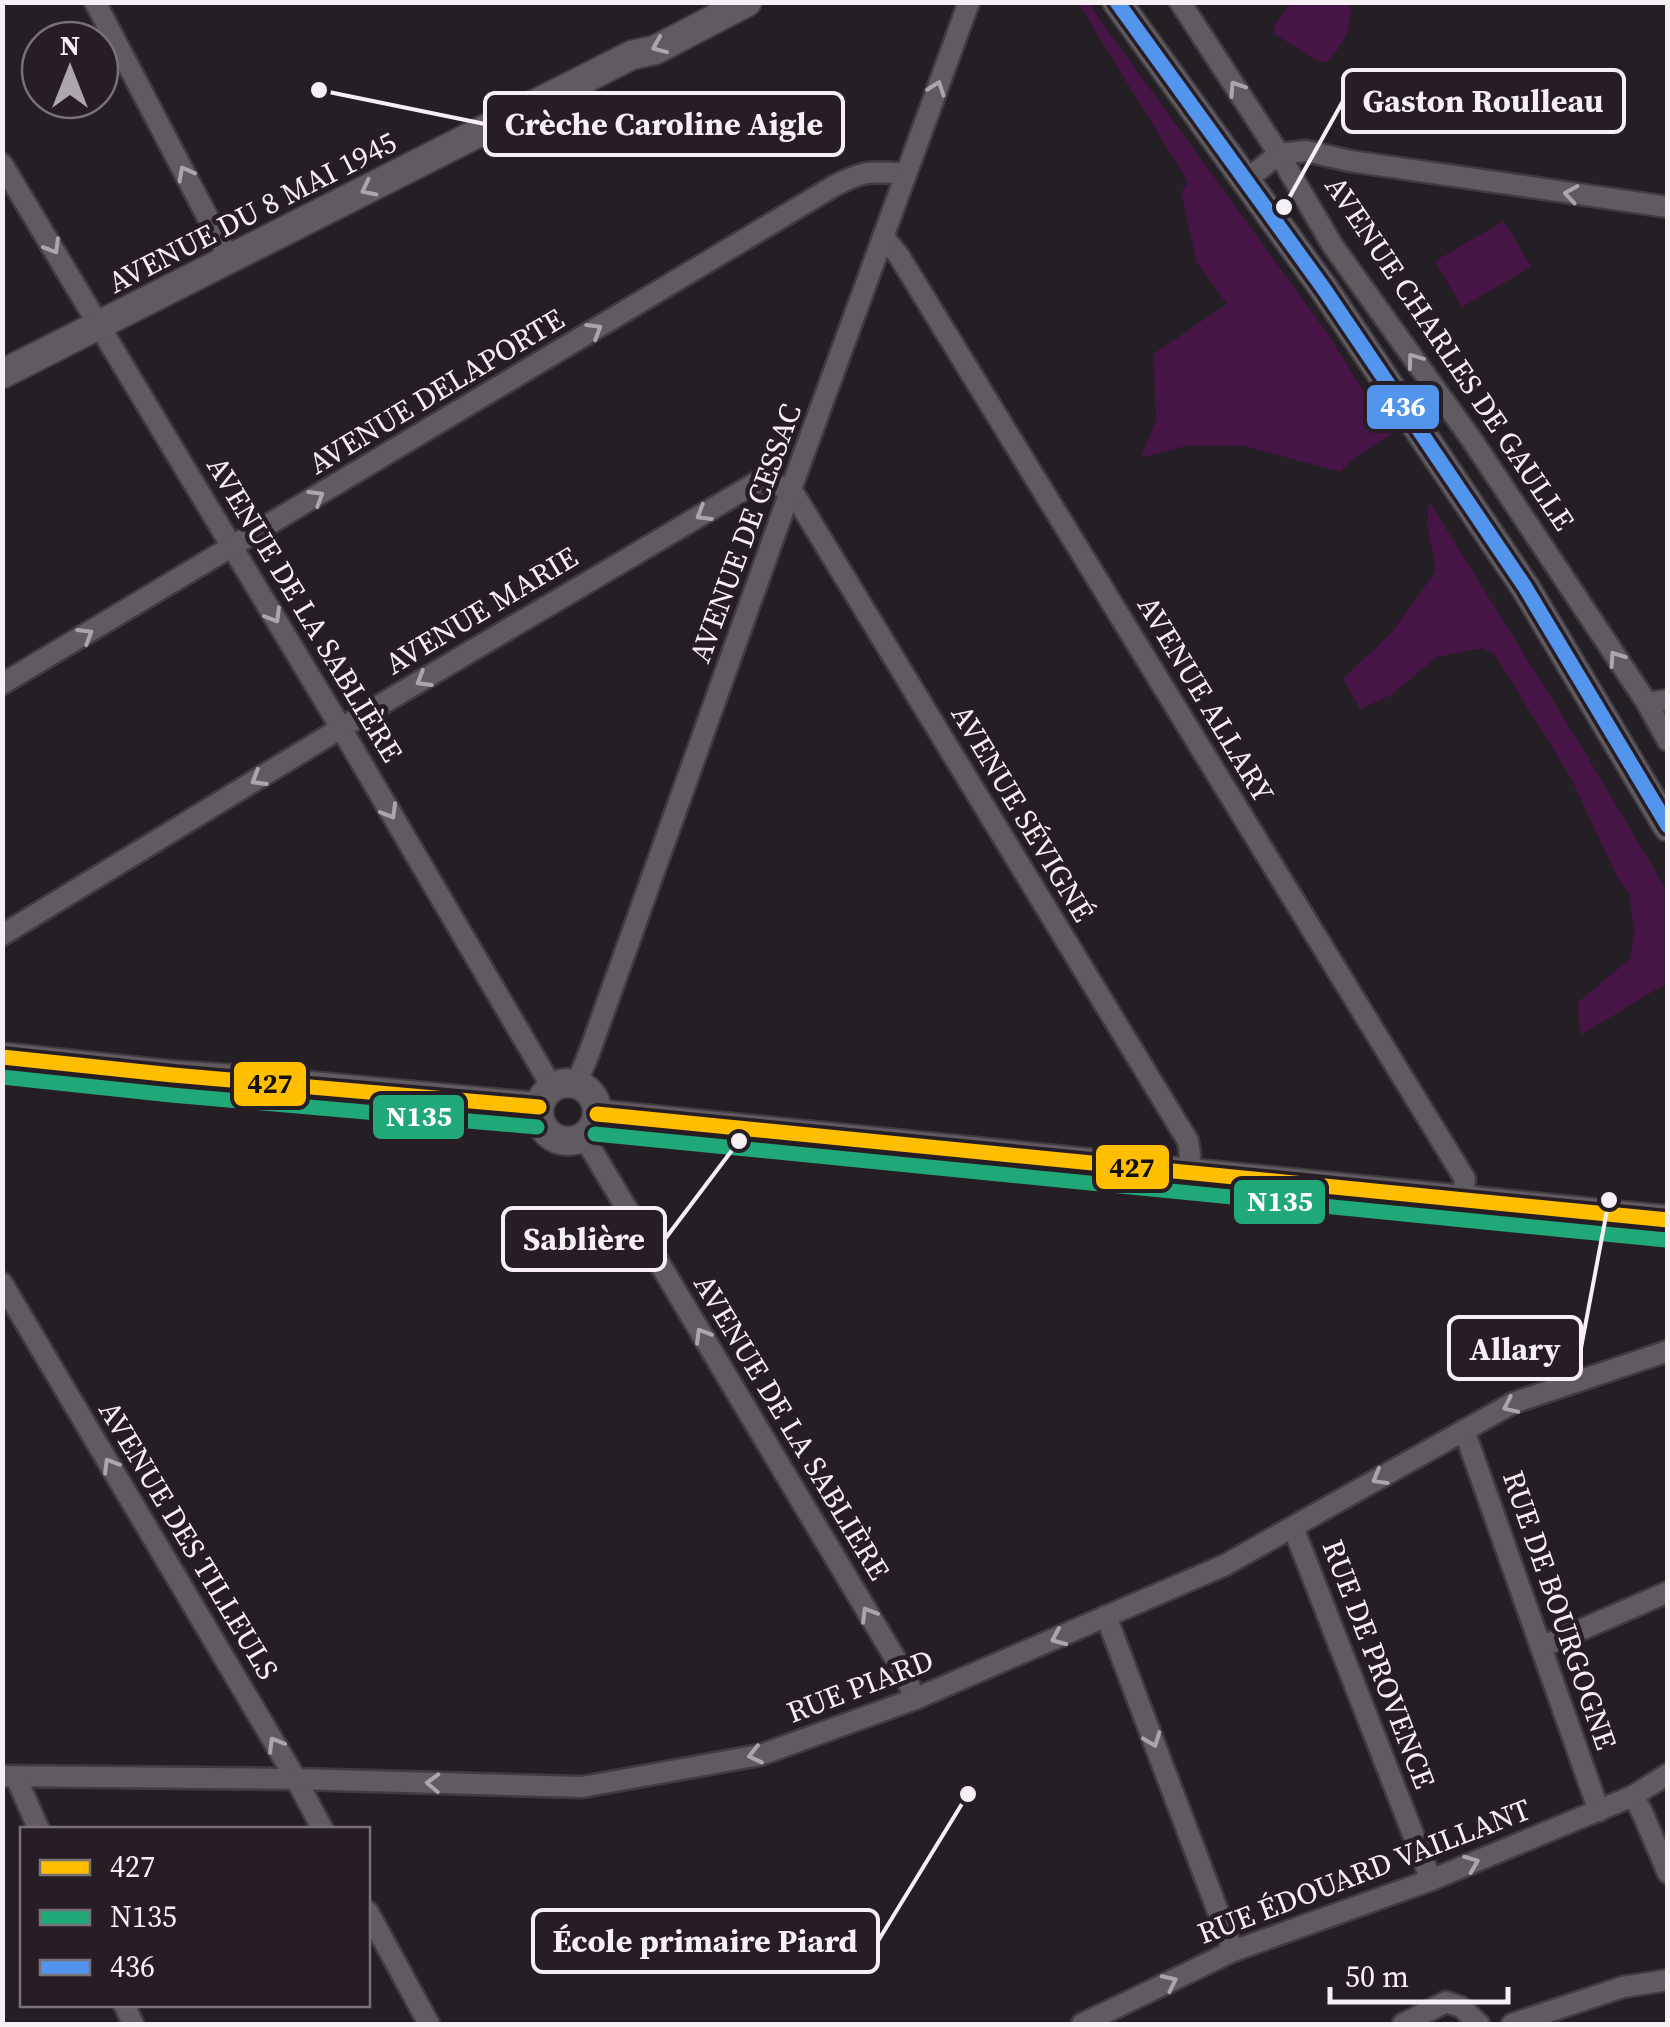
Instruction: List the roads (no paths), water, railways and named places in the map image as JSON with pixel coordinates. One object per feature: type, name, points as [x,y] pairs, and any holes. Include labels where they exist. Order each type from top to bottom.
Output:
[{"type":"street","points":[[95,2],[230,260]]},
{"type":"street","name":"AVENUE DU 8 MAI 1945","points":[[2,374],[632,55],[655,50],[746,2]]},
{"type":"street","name":"AVENUE DE CESSAC","points":[[556,1093],[588,1056],[969,2]]},
{"type":"street","points":[[1117,2],[1132,16],[1324,289],[1525,587],[1668,827]]},
{"type":"street","name":"AVENUE CHARLES DE GAULLE","points":[[1180,2],[1280,154],[1333,246],[1657,702],[1668,740]]},
{"type":"street","points":[[1246,180],[1280,154],[1306,151],[1668,207]]},
{"type":"street","name":"AVENUE DE LA SABLIÈRE","points":[[2,164],[556,1093]]},
{"type":"street","name":"AVENUE DELAPORTE","points":[[2,684],[834,186],[858,173],[906,174]]},
{"type":"street","name":"AVENUE ALLARY","points":[[884,236],[1465,1179],[1464,1198]]},
{"type":"street","name":"AVENUE MARIE","points":[[2,935],[341,728],[759,481],[790,489]]},
{"type":"street","name":"AVENUE SÉVIGNÉ","points":[[790,489],[1188,1142],[1188,1172]]},
{"type":"street","points":[[2,1057],[173,1075],[592,1095],[590,1125]]},
{"type":"street","points":[[556,1093],[542,1126],[556,1139],[566,1141],[590,1125],[1188,1172],[1668,1220]]},
{"type":"street","name":"AVENUE DE LA SABLIÈRE","points":[[590,1125],[904,1673],[914,1699]]},
{"type":"street","name":"AVENUE DES TILLEULS","points":[[2,1283],[321,1827]]},
{"type":"street","name":"RUE PIARD","points":[[9,1776],[582,1786],[760,1755],[914,1699],[1225,1565],[1513,1404],[1668,1351]]},
{"type":"street","name":"RUE DE BOURGOGNE","points":[[1464,1430],[1599,1811]]},
{"type":"street","name":"RUE DE PROVENCE","points":[[1293,1527],[1432,1880]]},
{"type":"street","points":[[1541,1647],[1668,1592]]},
{"type":"street","points":[[1106,1616],[1233,1951]]},
{"type":"street","name":"RUE ÉDOUARD VAILLANT","points":[[1082,2024],[1233,1951],[1432,1880],[1633,1796],[1668,1774]]},
{"type":"street","points":[[9,1776],[37,1827]]},
{"type":"street","points":[[1633,1796],[1668,1873]]},
{"type":"street","points":[[370,1916],[429,2024]]},
{"type":"street","points":[[1512,2024],[1623,1986],[1668,1980]]},
{"type":"street","points":[[1404,2024],[1446,2002],[1461,2007],[1479,2024]]},
{"type":"place","name":"Crèche Caroline Aigle","points":[[319,90]]},
{"type":"place","name":"Gaston Roulleau","points":[[1284,207]]},
{"type":"place","name":"Sablière","points":[[739,1141]]},
{"type":"place","name":"Allary","points":[[1609,1200]]},
{"type":"place","name":"École primaire Piard","points":[[968,1794]]}]
